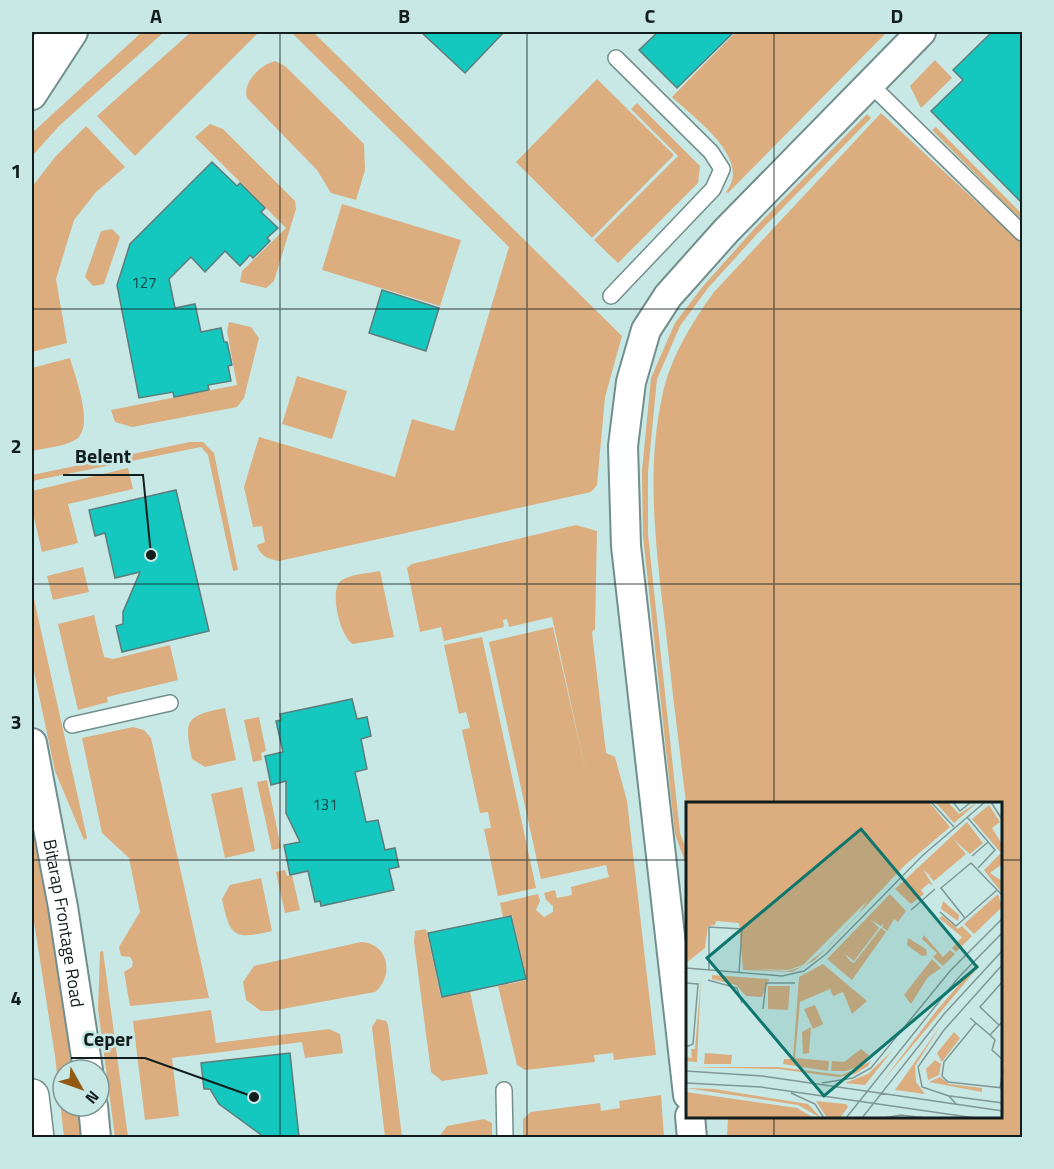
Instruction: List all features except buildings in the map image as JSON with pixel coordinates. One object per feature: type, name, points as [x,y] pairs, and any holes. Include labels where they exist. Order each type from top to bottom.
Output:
[{"type":"main road","points":[[32,59],[63,32]]},
{"type":"main road","points":[[32,1096],[37,1137]]},
{"type":"street","points":[[32,95],[73,32]]},
{"type":"street","points":[[686,1077],[626,546],[623,470],[626,408],[646,330],[668,296],[710,248],[921,32]]},
{"type":"street","name":"Bitarap Frontage Road","points":[[32,742],[37,784],[86,1058]]},
{"type":"street","points":[[94,1118],[96,1137]]},
{"type":"street","points":[[690,1118],[692,1137]]},
{"type":"lane","points":[[611,296],[713,189],[722,169],[711,152],[616,58]]},
{"type":"lane","points":[[870,84],[1023,233]]},
{"type":"lane","points":[[72,725],[170,703]]},
{"type":"lane","points":[[504,1090],[505,1137]]},
{"type":"shaded area","points":[[142,32],[164,32],[60,125],[32,156],[32,133]]},
{"type":"shaded area","points":[[191,32],[259,32],[135,156],[97,116]]},
{"type":"shaded area","points":[[291,32],[313,32],[622,336],[605,397],[597,485],[591,492],[279,561],[268,558],[260,552],[257,545],[265,542],[262,526],[253,527],[244,487],[259,437],[395,477],[412,419],[454,431],[509,247]]},
{"type":"shaded area","points":[[736,32],[794,34],[887,32],[728,193],[726,192],[732,179],[732,166],[727,153],[706,128],[672,97]]},
{"type":"shaded area","points":[[935,60],[952,78],[921,108],[910,86]]},
{"type":"shaded area","points":[[275,61],[285,66],[364,144],[365,170],[356,200],[331,193],[317,170],[247,98],[247,86],[253,75]]},
{"type":"shaded area","points":[[597,79],[674,155],[592,238],[516,162]]},
{"type":"shaded area","points":[[637,103],[700,166],[698,183],[618,263],[594,240],[678,156],[631,109]]},
{"type":"shaded area","points":[[881,113],[1022,244],[1022,1137],[727,1137],[728,1118],[1003,1118],[1003,802],[686,803],[658,568],[654,510],[654,453],[662,397],[670,369],[682,342],[714,292]]},
{"type":"shaded area","points":[[867,114],[871,118],[758,233],[708,288],[680,326],[657,379],[648,472],[648,535],[680,833],[686,849],[686,864],[675,834],[643,535],[642,471],[651,378],[675,323],[704,285],[754,229]]},
{"type":"shaded area","points":[[210,124],[223,129],[295,201],[296,209],[274,281],[266,288],[240,282],[242,271],[286,228],[195,137]]},
{"type":"shaded area","points":[[86,126],[125,167],[96,192],[74,220],[56,279],[67,343],[32,352],[32,187],[55,157]]},
{"type":"shaded area","points":[[936,127],[1022,214],[1019,218],[932,130]]},
{"type":"shaded area","points":[[342,204],[461,240],[440,306],[322,270]]},
{"type":"shaded area","points":[[112,229],[120,237],[104,284],[93,286],[85,277],[101,231]]},
{"type":"shaded area","points":[[229,322],[251,327],[259,338],[244,398],[237,407],[132,427],[115,422],[111,410],[237,385],[227,331]]},
{"type":"shaded area","points":[[70,358],[84,415],[80,435],[63,445],[32,451],[32,368]]},
{"type":"shaded area","points":[[297,376],[347,391],[332,439],[282,424]]},
{"type":"shaded area","points":[[190,442],[203,442],[214,453],[238,570],[233,571],[208,455],[201,447],[32,481],[32,475]]},
{"type":"shaded area","points":[[128,468],[133,489],[68,504],[78,543],[42,552],[32,509],[32,491]]},
{"type":"shaded area","points":[[576,525],[597,531],[595,629],[592,632],[606,753],[615,757],[627,801],[656,1055],[614,1060],[613,1053],[594,1055],[595,1062],[525,1070],[517,1065],[498,986],[527,980],[512,915],[503,917],[500,903],[538,894],[540,901],[536,910],[544,917],[553,912],[553,906],[546,900],[544,893],[555,890],[557,898],[572,895],[571,887],[609,877],[606,865],[541,879],[489,642],[553,627],[587,777],[552,617],[509,627],[507,619],[503,620],[504,627],[444,641],[441,627],[420,632],[407,568],[412,564]]},
{"type":"shaded area","points":[[83,567],[89,592],[53,600],[47,576]]},
{"type":"shaded area","points":[[380,571],[394,637],[353,644],[344,633],[337,613],[338,585],[342,580],[351,576]]},
{"type":"shaded area","points":[[32,590],[87,838],[84,840],[55,771],[32,662]]},
{"type":"shaded area","points":[[94,615],[104,657],[113,659],[170,645],[178,680],[107,697],[108,702],[78,710],[58,624]]},
{"type":"shaded area","points":[[482,637],[536,888],[498,896],[484,829],[491,828],[488,812],[480,813],[462,730],[470,728],[466,712],[459,714],[444,645]]},
{"type":"shaded area","points":[[225,708],[236,760],[205,767],[192,759],[188,736],[190,722],[202,714]]},
{"type":"shaded area","points":[[259,717],[266,751],[261,753],[262,760],[253,762],[244,720]]},
{"type":"shaded area","points":[[133,727],[144,730],[151,738],[209,998],[130,1006],[124,972],[132,967],[133,962],[130,957],[121,956],[119,947],[140,912],[129,858],[102,833],[82,738]]},
{"type":"shaded area","points":[[267,780],[281,848],[272,850],[257,782]]},
{"type":"shaded area","points":[[242,787],[255,851],[225,858],[211,794]]},
{"type":"shaded area","points":[[32,819],[53,933],[71,1058],[55,1058],[32,909]]},
{"type":"shaded area","points":[[285,870],[287,876],[292,875],[300,910],[285,913],[276,872]]},
{"type":"shaded area","points":[[261,878],[272,931],[249,935],[236,933],[228,921],[222,899],[230,885]]},
{"type":"shaded area","points":[[426,929],[441,998],[470,992],[488,1074],[442,1081],[431,1072],[414,942],[415,931]]},
{"type":"shaded area","points":[[361,942],[377,948],[386,961],[385,977],[375,992],[271,1011],[261,1011],[246,1000],[243,982],[254,966]]},
{"type":"shaded area","points":[[103,951],[128,1137],[115,1137],[111,1107],[111,1058],[105,1058],[98,1009],[100,952]]},
{"type":"shaded area","points":[[211,1010],[216,1043],[329,1029],[340,1034],[343,1053],[305,1058],[302,1042],[172,1058],[179,1116],[145,1120],[133,1021]]},
{"type":"shaded area","points":[[377,1019],[386,1021],[388,1025],[402,1137],[385,1137],[372,1027]]},
{"type":"shaded area","points":[[661,1095],[664,1137],[523,1137],[523,1119],[531,1112],[600,1103],[601,1111],[620,1108],[619,1101]]},
{"type":"shaded area","points":[[62,1118],[79,1118],[81,1137],[64,1137]]},
{"type":"shaded area","points":[[484,1119],[492,1123],[492,1137],[439,1137],[447,1126]]},
{"type":"place","name":"Belent","points":[[151,555]]},
{"type":"place","name":"Ceper","points":[[254,1097]]}]
